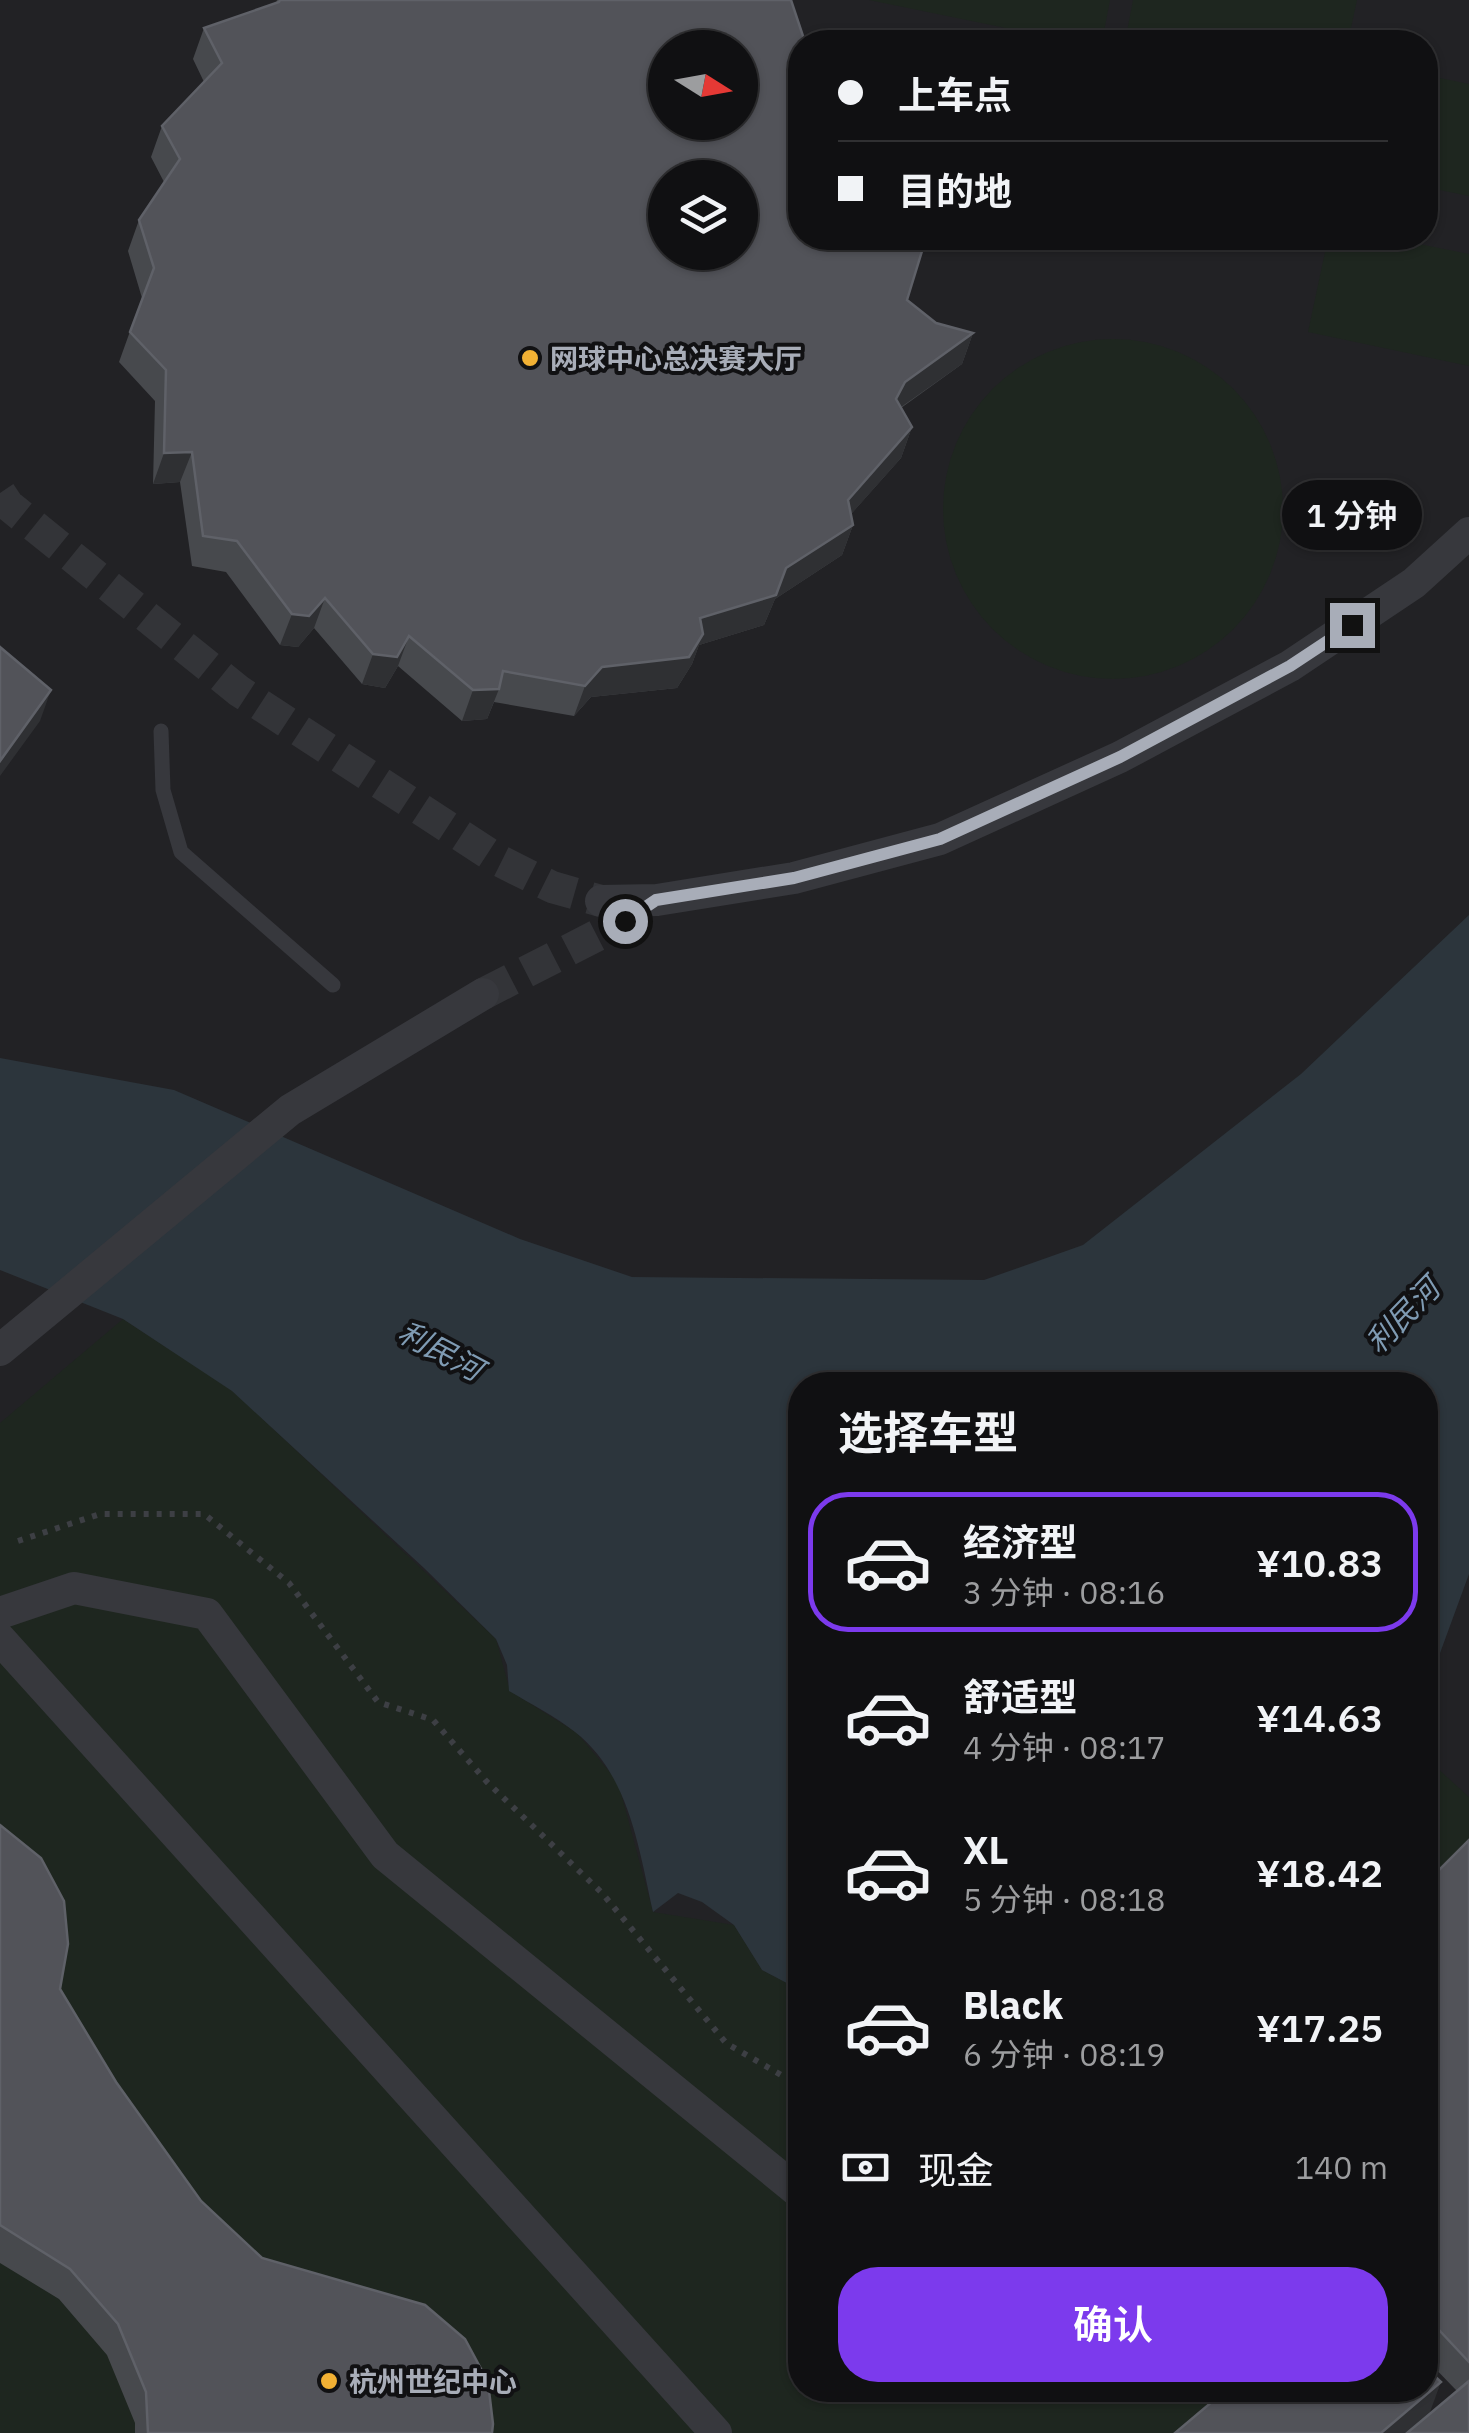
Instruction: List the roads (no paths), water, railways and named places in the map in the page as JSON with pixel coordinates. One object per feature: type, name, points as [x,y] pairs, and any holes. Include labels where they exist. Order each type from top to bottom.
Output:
[{"type":"street","points":[[613,911],[656,900],[794,878],[940,839],[1120,757],[1290,666],[1414,583],[1469,534]]},
{"type":"street","points":[[0,1350],[290,1110],[483,994]]},
{"type":"street","points":[[0,1613],[74,1588],[208,1614],[385,1855],[788,2183]]},
{"type":"street","points":[[0,1638],[716,2433]]},
{"type":"lane","points":[[162,731],[163,790],[180,852],[334,985]]},
{"type":"water","name":"利民河","points":[[1469,915],[1469,1574],[1438,1659],[1438,1372],[788,1372],[788,1984],[762,1970],[734,1925],[702,1902],[678,1893],[653,1912],[629,1814],[608,1769],[593,1749],[567,1726],[509,1691],[507,1665],[496,1639],[232,1391],[123,1319],[0,1270],[0,1058],[174,1090],[520,1239],[632,1277],[984,1280],[1083,1245],[1301,1074]]},
{"type":"tunnel","points":[[0,493],[8,505],[239,691],[500,861],[552,887],[601,901]]},
{"type":"tunnel","points":[[483,994],[625,921]]},
{"type":"place","name":"网球中心总决赛大厅","points":[[530,358]]},
{"type":"place","name":"杭州世纪中心","points":[[329,2381]]}]
